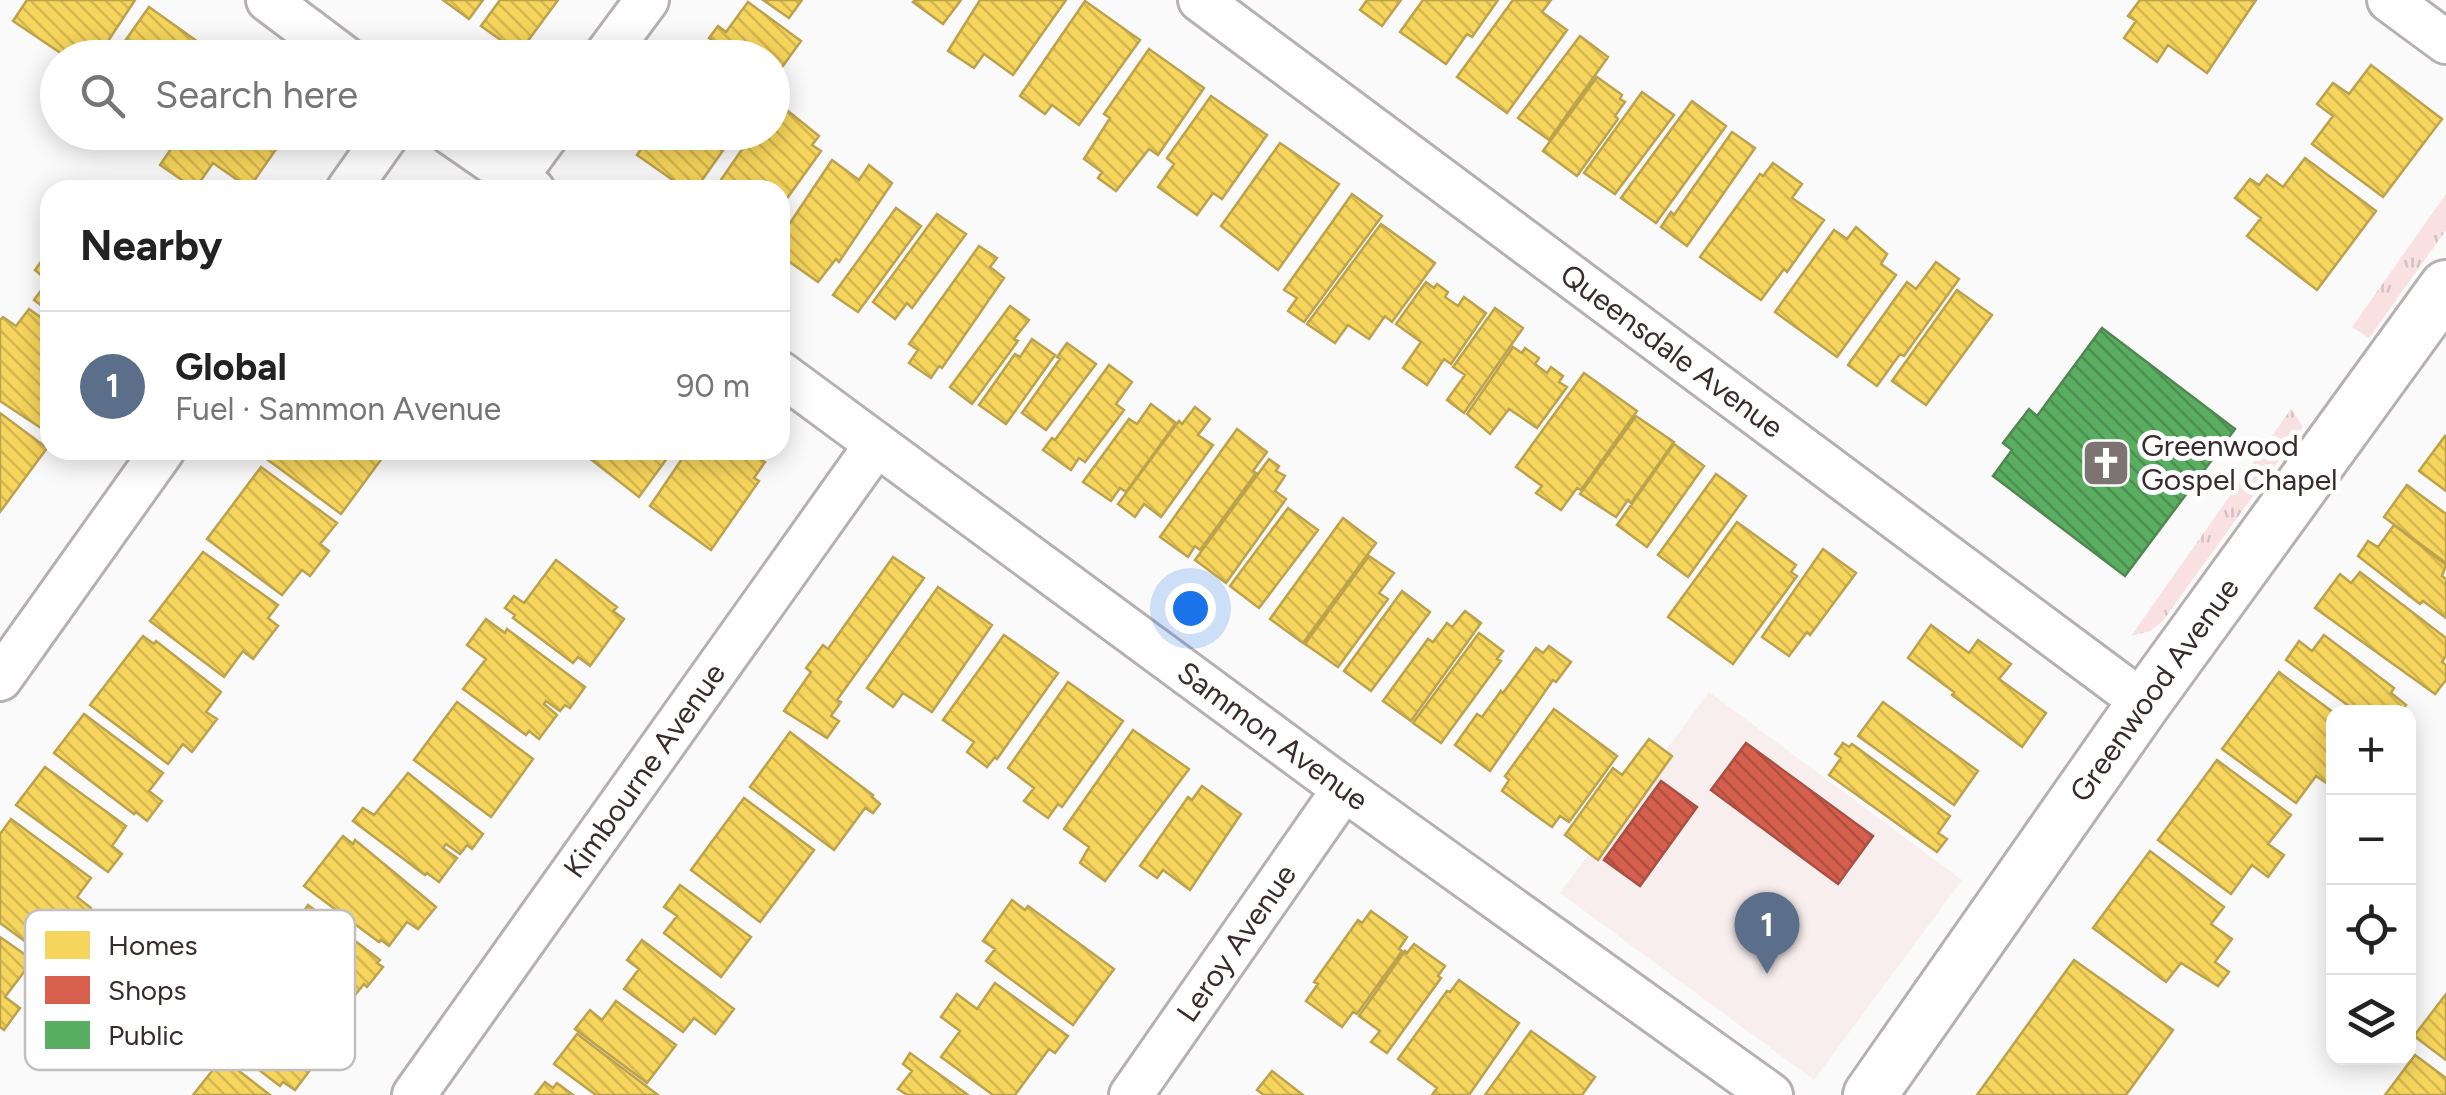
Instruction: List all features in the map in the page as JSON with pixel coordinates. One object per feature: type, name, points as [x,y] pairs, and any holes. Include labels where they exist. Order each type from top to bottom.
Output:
[{"type":"street","points":[[268,0],[321,40]]},
{"type":"street","points":[[617,40],[647,0]]},
{"type":"street","name":"Queensdale Avenue","points":[[1200,0],[2144,703]]},
{"type":"street","points":[[2389,0],[2446,42]]},
{"type":"street","points":[[355,180],[377,150]]},
{"type":"street","points":[[475,150],[518,180]]},
{"type":"street","points":[[526,180],[540,150]]},
{"type":"street","name":"Greenwood Avenue","points":[[1870,1095],[2144,703],[2446,287]]},
{"type":"street","name":"Sammon Avenue","points":[[790,380],[1344,790],[1771,1095]]},
{"type":"street","name":"Kimbourne Avenue","points":[[414,1095],[876,445]]},
{"type":"street","points":[[0,679],[156,460]]},
{"type":"street","name":"Leroy Avenue","points":[[1131,1095],[1344,790]]},
{"type":"shaded area","points":[[1709,692],[1962,880],[1814,1080],[1560,893]]},
{"type":"green space","points":[[2446,194],[2446,230],[2369,338],[2352,327]]},
{"type":"green space","points":[[2291,409],[2303,427],[2162,622],[2150,631],[2131,636]]},
{"type":"building: Homes","points":[[27,0],[135,0],[109,40],[41,40],[13,21]]},
{"type":"building: Homes","points":[[443,0],[483,0],[469,19]]},
{"type":"building: Homes","points":[[500,0],[558,0],[529,40],[501,40],[481,26]]},
{"type":"building: Homes","points":[[763,0],[802,0],[789,18]]},
{"type":"building: Homes","points":[[915,0],[961,0],[943,24]]},
{"type":"building: Homes","points":[[980,0],[1066,0],[1013,75],[984,54],[974,68],[948,51]]},
{"type":"building: Homes","points":[[1367,0],[1401,0],[1382,26],[1360,10]]},
{"type":"building: Homes","points":[[1423,0],[1498,0],[1472,37],[1467,34],[1446,64],[1400,32]]},
{"type":"building: Homes","points":[[1513,0],[1551,0],[1542,12],[1567,30],[1507,113],[1457,77]]},
{"type":"building: Homes","points":[[2140,0],[2256,0],[2207,73],[2168,45],[2157,62],[2124,38],[2136,21],[2128,16]]},
{"type":"building: Homes","points":[[1085,1],[1140,40],[1079,125],[1052,105],[1045,114],[1020,96]]},
{"type":"building: Homes","points":[[748,2],[801,41],[790,56],[790,40],[709,38],[718,26],[726,32]]},
{"type":"building: Homes","points":[[149,7],[195,40],[126,40]]},
{"type":"building: Homes","points":[[1580,36],[1608,57],[1549,140],[1518,118]]},
{"type":"building: Homes","points":[[1149,49],[1204,88],[1158,155],[1149,149],[1116,191],[1098,178],[1102,172],[1084,159],[1110,118],[1104,114]]},
{"type":"building: Homes","points":[[2371,65],[2442,119],[2383,197],[2312,144],[2333,116],[2317,104],[2333,83],[2349,94]]},
{"type":"building: Homes","points":[[1597,77],[1622,95],[1620,99],[1625,102],[1615,116],[1618,119],[1577,176],[1543,151]]},
{"type":"building: Homes","points":[[1642,92],[1674,115],[1615,194],[1584,173]]},
{"type":"building: Homes","points":[[1211,96],[1267,135],[1222,199],[1213,193],[1197,215],[1158,187],[1174,164],[1167,158]]},
{"type":"building: Homes","points":[[1692,101],[1726,126],[1656,223],[1621,198]]},
{"type":"building: Homes","points":[[790,113],[819,136],[812,145],[821,151],[790,194],[790,180],[721,180],[742,150],[790,150]]},
{"type":"building: Homes","points":[[1732,132],[1755,148],[1687,246],[1661,227],[1671,212],[1674,215]]},
{"type":"building: Homes","points":[[1280,143],[1339,184],[1278,270],[1221,226]]},
{"type":"building: Homes","points":[[170,150],[275,150],[255,180],[237,180],[213,163],[201,180],[182,180],[160,165]]},
{"type":"building: Homes","points":[[640,150],[723,150],[702,180],[673,180],[637,155]]},
{"type":"building: Homes","points":[[2305,158],[2376,211],[2317,290],[2247,236],[2261,218],[2235,198],[2250,179],[2259,185],[2267,175],[2283,187]]},
{"type":"building: Homes","points":[[832,160],[859,180],[869,165],[892,183],[839,262],[836,259],[818,282],[790,262],[790,223]]},
{"type":"building: Homes","points":[[1773,163],[1802,184],[1792,198],[1824,220],[1787,272],[1784,269],[1761,300],[1700,257],[1760,174],[1763,176]]},
{"type":"building: Homes","points":[[1352,194],[1382,216],[1304,322],[1288,311],[1297,298],[1284,290]]},
{"type":"building: Homes","points":[[896,208],[921,226],[858,312],[833,295]]},
{"type":"building: Homes","points":[[937,214],[966,234],[912,308],[907,303],[895,319],[873,302]]},
{"type":"building: Homes","points":[[1381,224],[1435,263],[1392,322],[1385,316],[1369,339],[1348,325],[1335,343],[1307,324]]},
{"type":"building: Homes","points":[[1856,227],[1887,254],[1881,264],[1896,275],[1837,357],[1775,312],[1834,230],[1847,239]]},
{"type":"building: Homes","points":[[979,246],[997,258],[990,267],[1004,278],[931,378],[909,363],[918,350],[909,344]]},
{"type":"building: Homes","points":[[1936,262],[1959,279],[1904,356],[1900,354],[1877,386],[1848,365],[1907,282],[1916,289]]},
{"type":"building: Homes","points":[[1426,282],[1448,292],[1445,297],[1458,306],[1464,297],[1486,313],[1451,364],[1444,359],[1427,385],[1403,368],[1421,342],[1396,324]]},
{"type":"building: Homes","points":[[1957,290],[1992,315],[1926,405],[1892,381]]},
{"type":"building: Homes","points":[[1010,306],[1029,320],[972,404],[950,387]]},
{"type":"building: Homes","points":[[1495,308],[1523,328],[1464,413],[1447,400],[1465,375],[1453,367]]},
{"type":"building: Homes","points":[[29,309],[40,317],[40,427],[0,401],[0,320],[3,317],[16,326]]},
{"type":"building: Homes","points":[[1032,339],[1055,355],[1006,424],[979,405],[1015,354],[1020,357]]},
{"type":"building: Homes","points":[[1067,343],[1096,364],[1046,430],[1022,413]]},
{"type":"building: Homes","points":[[1513,347],[1522,353],[1525,348],[1539,358],[1535,364],[1547,373],[1551,367],[1563,376],[1559,382],[1567,387],[1537,428],[1509,409],[1490,434],[1467,414]]},
{"type":"building: Homes","points":[[1109,365],[1132,382],[1116,404],[1124,410],[1085,462],[1079,458],[1071,470],[1043,450],[1052,438],[1055,440]]},
{"type":"building: Homes","points":[[1584,373],[1637,411],[1581,490],[1577,488],[1561,510],[1536,493],[1542,486],[1516,467]]},
{"type":"building: Homes","points":[[1151,404],[1176,423],[1126,492],[1120,488],[1111,501],[1083,482],[1129,419],[1137,424]]},
{"type":"building: Homes","points":[[1195,407],[1210,419],[1198,435],[1213,445],[1161,517],[1144,504],[1135,517],[1118,504],[1179,421],[1182,424]]},
{"type":"building: Homes","points":[[0,413],[40,443],[40,458],[0,512]]},
{"type":"building: Homes","points":[[1636,416],[1674,442],[1631,503],[1628,500],[1616,517],[1580,494]]},
{"type":"building: Homes","points":[[1237,429],[1267,452],[1200,550],[1195,546],[1188,557],[1160,537]]},
{"type":"building: Homes","points":[[2446,437],[2446,491],[2419,471]]},
{"type":"building: Homes","points":[[1674,444],[1704,466],[1647,547],[1617,525]]},
{"type":"building: Homes","points":[[1269,459],[1279,466],[1276,471],[1285,476],[1275,491],[1286,499],[1226,583],[1195,560]]},
{"type":"building: Homes","points":[[268,460],[381,460],[341,514]]},
{"type":"building: Homes","points":[[592,460],[666,460],[639,497]]},
{"type":"building: Homes","points":[[681,460],[765,462],[754,478],[759,481],[711,550],[650,506]]},
{"type":"building: Homes","points":[[261,467],[337,523],[320,544],[329,551],[310,576],[302,570],[282,595],[207,539]]},
{"type":"building: Homes","points":[[1716,474],[1746,496],[1688,577],[1658,555]]},
{"type":"building: Homes","points":[[2407,485],[2446,514],[2446,563],[2384,517]]},
{"type":"building: Homes","points":[[1288,508],[1318,530],[1259,608],[1230,586]]},
{"type":"building: Homes","points":[[1343,518],[1376,543],[1303,643],[1270,619]]},
{"type":"building: Homes","points":[[1737,522],[1796,565],[1791,572],[1797,576],[1733,664],[1668,617]]},
{"type":"building: Homes","points":[[2394,525],[2446,565],[2442,576],[2446,579],[2446,618],[2423,601],[2420,604],[2358,556],[2368,541],[2378,547]]},
{"type":"building: Homes","points":[[1823,549],[1856,573],[1810,635],[1807,632],[1789,656],[1762,637]]},
{"type":"building: Homes","points":[[203,552],[278,605],[268,618],[278,626],[253,659],[243,651],[224,677],[150,621]]},
{"type":"building: Homes","points":[[1369,556],[1394,573],[1379,593],[1388,599],[1338,667],[1305,644]]},
{"type":"building: Homes","points":[[893,557],[924,578],[837,700],[841,702],[831,716],[839,721],[827,738],[784,711],[811,672],[806,668],[823,645],[828,649]]},
{"type":"building: Homes","points":[[556,560],[617,607],[613,611],[624,619],[590,666],[578,657],[573,663],[505,608],[514,596],[524,603]]},
{"type":"building: Homes","points":[[2360,572],[2446,638],[2442,662],[2446,665],[2446,680],[2435,694],[2315,608],[2340,574],[2351,583]]},
{"type":"building: Homes","points":[[938,587],[992,625],[932,712],[903,693],[893,707],[867,688]]},
{"type":"building: Homes","points":[[1402,591],[1430,612],[1371,691],[1344,671]]},
{"type":"building: Homes","points":[[1465,611],[1481,623],[1411,721],[1383,701],[1428,639],[1433,642],[1447,623],[1452,627]]},
{"type":"building: Homes","points":[[486,619],[505,633],[507,629],[585,687],[570,708],[565,705],[560,711],[546,701],[544,704],[557,715],[539,739],[529,731],[526,735],[463,689],[486,659],[467,645]]},
{"type":"building: Homes","points":[[1931,625],[1969,653],[1978,640],[2011,664],[1999,679],[2046,713],[2022,747],[1908,658]]},
{"type":"building: Homes","points":[[1479,633],[1503,651],[1497,659],[1501,661],[1441,743],[1413,723]]},
{"type":"building: Homes","points":[[1004,635],[1058,673],[997,759],[987,767],[967,752],[974,742],[943,720]]},
{"type":"building: Homes","points":[[2324,635],[2394,688],[2391,693],[2406,705],[2347,705],[2286,660],[2299,641],[2312,651]]},
{"type":"building: Homes","points":[[143,636],[154,644],[156,641],[221,692],[206,712],[217,719],[192,752],[183,744],[168,764],[90,705]]},
{"type":"building: Homes","points":[[1549,646],[1571,662],[1556,682],[1553,680],[1490,771],[1455,745],[1477,714],[1482,717],[1503,693],[1536,648],[1543,653]]},
{"type":"building: Homes","points":[[2279,672],[2326,707],[2326,783],[2316,776],[2296,803],[2222,749]]},
{"type":"building: Homes","points":[[1068,682],[1123,721],[1062,807],[1058,804],[1048,818],[1024,801],[1034,788],[1008,768]]},
{"type":"building: Homes","points":[[457,702],[533,759],[491,817],[414,760]]},
{"type":"building: Homes","points":[[1883,702],[1978,771],[1954,805],[1858,736]]},
{"type":"building: Homes","points":[[1554,709],[1617,756],[1569,822],[1560,816],[1552,827],[1502,791],[1509,780],[1505,776]]},
{"type":"building: Homes","points":[[84,714],[163,773],[149,791],[162,801],[147,821],[54,753]]},
{"type":"building: Homes","points":[[1133,730],[1189,769],[1105,881],[1080,863],[1089,847],[1064,829]]},
{"type":"building: Homes","points":[[790,732],[880,804],[873,813],[865,808],[834,850],[750,787]]},
{"type":"building: Homes","points":[[1649,739],[1672,756],[1598,860],[1565,835],[1613,768],[1622,775]]},
{"type":"building: Homes","points":[[1843,743],[1849,747],[1852,744],[1950,816],[1938,833],[1947,839],[1937,852],[1829,775],[1841,758],[1835,754]]},
{"type":"building: Homes","points":[[2217,760],[2291,815],[2268,844],[2284,855],[2268,877],[2252,865],[2231,894],[2158,840]]},
{"type":"building: Homes","points":[[45,767],[126,826],[112,846],[122,854],[108,872],[16,805]]},
{"type":"building: Homes","points":[[408,773],[483,834],[472,849],[467,845],[460,854],[446,844],[443,848],[457,858],[439,882],[353,821],[363,808],[374,815]]},
{"type":"building: Homes","points":[[1202,786],[1241,814],[1190,890],[1163,870],[1157,878],[1140,866],[1188,797],[1192,800]]},
{"type":"building: Homes","points":[[744,798],[814,850],[760,922],[691,870]]},
{"type":"building: Homes","points":[[11,819],[91,878],[77,897],[90,910],[25,910],[25,941],[0,923],[0,834]]},
{"type":"building: Homes","points":[[343,836],[353,844],[355,840],[436,907],[418,929],[407,922],[389,946],[355,924],[355,910],[336,910],[304,886]]},
{"type":"building: Homes","points":[[2150,851],[2224,907],[2211,924],[2232,939],[2215,962],[2229,972],[2218,986],[2181,963],[2166,982],[2093,928]]},
{"type":"building: Homes","points":[[680,885],[751,937],[721,977],[664,933],[677,916],[664,907]]},
{"type":"building: Homes","points":[[1012,900],[1025,910],[1028,906],[1114,969],[1073,1025],[986,961],[995,949],[983,941]]},
{"type":"building: Homes","points":[[1371,911],[1407,937],[1399,949],[1402,951],[1357,1014],[1353,1012],[1342,1027],[1306,1001],[1318,984],[1314,982],[1358,920],[1362,923]]},
{"type":"building: Homes","points":[[0,937],[25,954],[25,971],[5,997],[20,1008],[4,1030],[0,1027]]},
{"type":"building: Homes","points":[[642,940],[734,1009],[715,1034],[694,1018],[683,1032],[624,989],[639,969],[627,960]]},
{"type":"building: Homes","points":[[355,941],[380,960],[377,963],[383,967],[367,987],[364,984],[355,995]]},
{"type":"building: Homes","points":[[1414,944],[1445,966],[1438,976],[1441,978],[1387,1053],[1371,1042],[1380,1031],[1359,1016]]},
{"type":"building: Homes","points":[[2074,960],[2173,1030],[2126,1095],[1977,1095]]},
{"type":"building: Homes","points":[[1459,980],[1519,1023],[1469,1095],[1432,1095],[1437,1088],[1398,1059]]},
{"type":"building: Homes","points":[[995,983],[1068,1036],[1055,1053],[1049,1049],[1015,1095],[993,1095],[941,1057],[960,1031],[941,1017],[957,994],[977,1009]]},
{"type":"building: Homes","points":[[2446,994],[2446,1060],[2416,1038]]},
{"type":"building: Homes","points":[[616,1001],[676,1045],[647,1083],[575,1029],[590,1010],[602,1020]]},
{"type":"building: Homes","points":[[1531,1031],[1595,1077],[1582,1095],[1485,1095]]},
{"type":"building: Homes","points":[[577,1034],[658,1095],[596,1095],[554,1064]]},
{"type":"building: Homes","points":[[910,1053],[968,1095],[907,1095],[898,1089],[912,1071],[903,1064]]},
{"type":"building: Homes","points":[[2416,1056],[2446,1078],[2446,1095],[2385,1095],[2408,1065],[2416,1065]]},
{"type":"building: Homes","points":[[238,1070],[270,1095],[193,1095],[212,1071]]},
{"type":"building: Homes","points":[[259,1070],[310,1070],[295,1090],[283,1082],[280,1086]]},
{"type":"building: Homes","points":[[1272,1071],[1303,1095],[1264,1095],[1257,1090]]},
{"type":"building: Homes","points":[[545,1082],[553,1088],[557,1083],[573,1095],[535,1095]]},
{"type":"building: Shops","points":[[1746,743],[1873,836],[1838,884],[1711,790]]},
{"type":"building: Shops","points":[[1661,781],[1697,807],[1640,886],[1604,860]]},
{"type":"building: Public","name":"Greenwood Gospel Chapel","points":[[2102,328],[2235,429],[2125,576],[1993,476],[2012,450],[2003,443],[2029,409],[2037,416]]},
{"type":"place","name":"Greenwood Gospel Chapel","points":[[2106,463]]},
{"type":"place","name":"Global","points":[[1767,974]]}]
